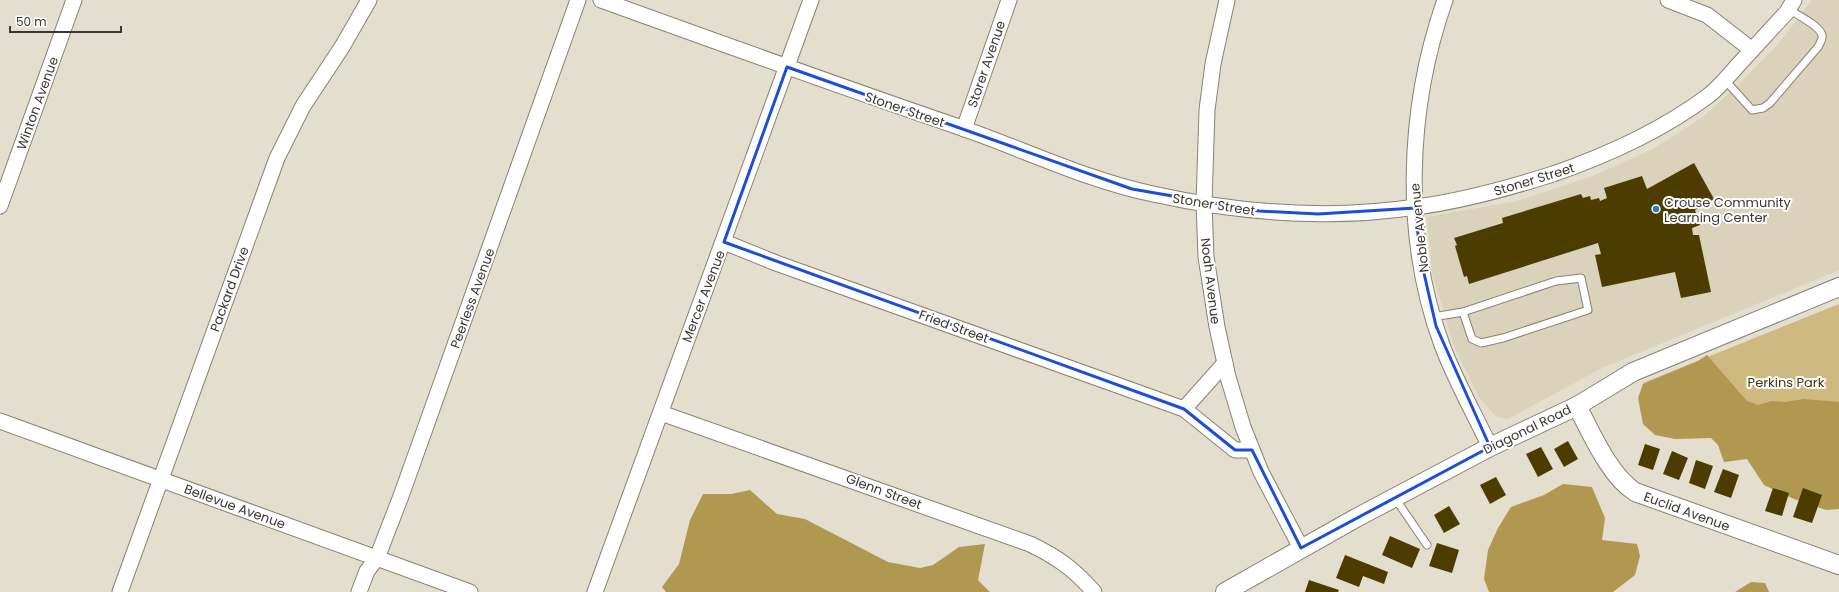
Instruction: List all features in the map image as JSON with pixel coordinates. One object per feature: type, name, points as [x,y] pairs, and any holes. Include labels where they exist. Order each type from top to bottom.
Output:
[{"type":"street","name":"Winton Avenue","points":[[0,206],[74,0]]},
{"type":"street","name":"Packard Drive","points":[[120,592],[277,158],[303,106],[342,47],[369,0]]},
{"type":"street","name":"Peerless Avenue","points":[[359,592],[367,570],[377,558],[440,387],[578,0]]},
{"type":"street","name":"Stoner Street","points":[[601,0],[964,129],[1077,171],[1132,189],[1154,195],[1258,211],[1318,214],[1415,208],[1471,197],[1525,183],[1595,159],[1676,119],[1710,94],[1725,80],[1791,4]]},
{"type":"street","name":"Mercer Avenue","points":[[595,592],[724,242],[811,0]]},
{"type":"street","name":"Storer Avenue","points":[[964,129],[1009,0]]},
{"type":"street","name":"Noah Avenue","points":[[1227,0],[1213,64],[1206,110],[1204,203],[1206,257],[1217,327],[1225,363],[1243,427],[1261,472],[1301,548]]},
{"type":"street","name":"Noble Avenue","points":[[1445,0],[1421,89],[1414,160],[1415,208],[1421,260],[1433,317],[1442,347],[1490,447]]},
{"type":"street","points":[[1668,0],[1707,15],[1752,50]]},
{"type":"street","name":"Fried Street","points":[[724,242],[776,263],[1184,409],[1235,450],[1252,450]]},
{"type":"street","name":"Diagonal Road","points":[[1227,592],[1301,548],[1490,447],[1577,406],[1633,372],[1839,287]]},
{"type":"street","points":[[1184,409],[1225,363]]},
{"type":"street","name":"Euclid Avenue","points":[[1577,406],[1616,474],[1625,486],[1635,492],[1839,565]]},
{"type":"street","name":"Glenn Street","points":[[661,413],[1030,544],[1051,554],[1070,567],[1094,592]]},
{"type":"street","name":"Bellevue Avenue","points":[[0,421],[470,592]]},
{"type":"lane","points":[[1725,80],[1752,110],[1763,108],[1770,103],[1822,41],[1822,35],[1819,29],[1791,4]]},
{"type":"lane","points":[[1433,317],[1462,312],[1556,281],[1581,278],[1588,310],[1503,338],[1481,343],[1472,339],[1462,312]]},
{"type":"lane","points":[[1394,498],[1427,545]]},
{"type":"highlighted area","points":[[787,67],[1132,189],[1259,211],[1318,214],[1415,208],[1421,260],[1436,326],[1490,447],[1301,548],[1252,450],[1235,450],[1184,409],[724,242]]},
{"type":"shaded area","name":"Crouse Community Learning Center","points":[[1812,0],[1839,0],[1839,270],[1602,368],[1508,419],[1496,417],[1479,397],[1454,346],[1432,273],[1427,217],[1517,201],[1590,177],[1653,149],[1703,117],[1740,83],[1780,42]]},
{"type":"shaded area","points":[[1707,355],[1747,401],[1758,405],[1772,401],[1784,402],[1804,399],[1839,402],[1839,509],[1826,510],[1794,499],[1764,485],[1747,459],[1724,462],[1718,445],[1711,438],[1675,439],[1655,435],[1643,424],[1638,398],[1643,384],[1698,361]]},
{"type":"shaded area","points":[[1563,484],[1592,487],[1605,518],[1602,540],[1637,544],[1640,556],[1635,575],[1613,592],[1489,592],[1484,579],[1488,550],[1498,528],[1511,507],[1544,495]]},
{"type":"shaded area","points":[[750,490],[777,514],[805,519],[888,562],[920,568],[933,565],[959,547],[985,544],[978,580],[990,592],[666,592],[662,587],[679,564],[690,520],[703,494],[731,494]]},
{"type":"shaded area","points":[[1751,582],[1765,583],[1769,592],[1735,592]]},
{"type":"green space","name":"Perkins Park","points":[[1839,304],[1839,456],[1642,387],[1643,383]]},
{"type":"building","points":[[1694,163],[1714,199],[1695,210],[1700,225],[1692,228],[1693,235],[1699,235],[1711,292],[1681,298],[1675,272],[1602,287],[1595,255],[1601,254],[1598,243],[1469,284],[1467,276],[1464,277],[1454,238],[1503,223],[1502,218],[1581,194],[1583,198],[1590,196],[1591,200],[1599,198],[1600,201],[1607,198],[1604,188],[1642,176],[1647,189]]},
{"type":"building","points":[[1568,441],[1578,459],[1564,467],[1554,449]]},
{"type":"building","points":[[1645,444],[1660,449],[1653,470],[1638,465]]},
{"type":"building","points":[[1541,447],[1553,469],[1538,477],[1526,454]]},
{"type":"building","points":[[1672,451],[1688,458],[1679,480],[1663,474]]},
{"type":"building","points":[[1696,460],[1713,466],[1705,489],[1689,483]]},
{"type":"building","points":[[1723,469],[1739,475],[1731,498],[1714,492]]},
{"type":"building","points":[[1496,477],[1506,495],[1490,504],[1480,485]]},
{"type":"building","points":[[1773,488],[1789,493],[1782,516],[1765,511]]},
{"type":"building","points":[[1803,488],[1822,495],[1812,523],[1793,517]]},
{"type":"building","points":[[1449,506],[1460,524],[1444,533],[1434,515]]},
{"type":"building","points":[[1390,536],[1420,549],[1412,568],[1382,555]]},
{"type":"building","points":[[1437,543],[1459,550],[1452,573],[1429,566]]},
{"type":"building","points":[[1345,555],[1388,572],[1384,584],[1363,576],[1359,587],[1336,578]]},
{"type":"building","points":[[1309,580],[1339,590],[1338,592],[1305,592]]},
{"type":"place","name":"Crouse Community Learning Center","points":[[1656,209]]}]
